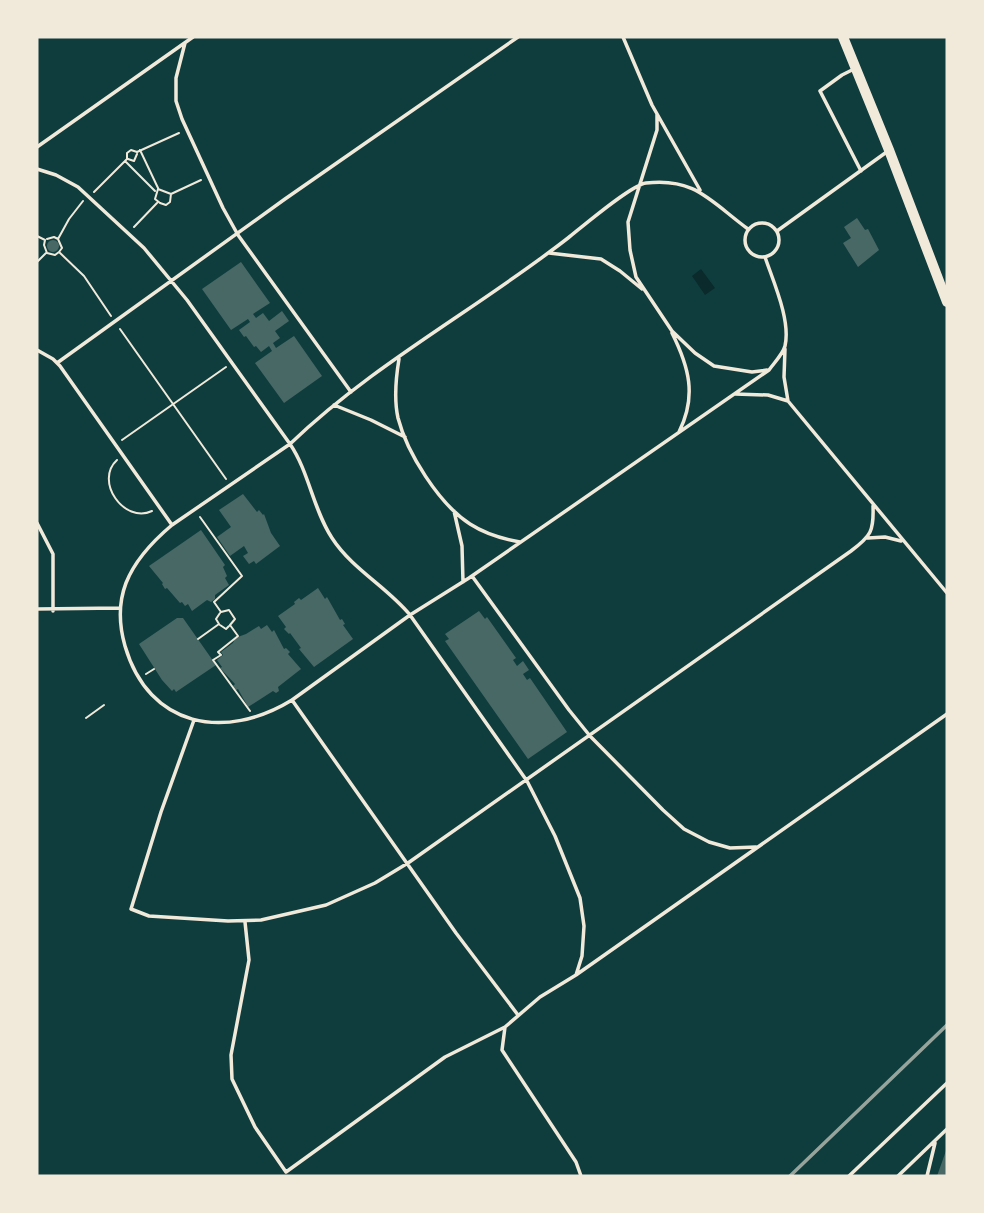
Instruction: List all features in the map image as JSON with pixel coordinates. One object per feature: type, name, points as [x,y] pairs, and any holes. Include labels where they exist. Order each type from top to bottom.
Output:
[{"type":"street","points":[[843,37],[947,302]]},
{"type":"lane","points":[[37,147],[194,37]]},
{"type":"lane","points":[[58,363],[518,37]]},
{"type":"lane","points":[[623,37],[657,114],[701,192]]},
{"type":"lane","points":[[185,43],[176,78],[176,101],[208,177],[238,234],[351,392]]},
{"type":"lane","points":[[856,68],[820,91],[861,171]]},
{"type":"lane","points":[[657,114],[657,130],[628,222],[636,277],[671,331],[686,360],[688,415],[678,435]]},
{"type":"lane","points":[[777,231],[889,150]]},
{"type":"lane","points":[[37,169],[57,174],[78,187],[144,248],[172,281],[297,455],[313,499],[332,539],[410,615],[527,781],[559,845],[580,898],[584,926],[582,956],[576,975]]},
{"type":"lane","points":[[748,229],[701,192],[676,181],[642,184],[351,392],[290,444],[172,525],[142,554],[126,582],[119,608],[130,662],[140,679],[162,703],[194,720],[228,724],[273,712],[410,615],[472,576],[678,435],[769,370],[785,347]]},
{"type":"lane","points":[[763,222],[777,231],[778,247],[765,257],[753,255],[745,246],[748,229],[757,223],[763,222]]},
{"type":"lane","points":[[549,253],[601,259],[644,290]]},
{"type":"lane","points":[[765,257],[781,304],[785,347],[784,377],[788,401],[947,593]]},
{"type":"lane","points":[[671,331],[714,366],[752,372],[769,370]]},
{"type":"lane","points":[[37,349],[58,363],[172,525]]},
{"type":"lane","points":[[400,358],[396,376],[398,416],[408,447],[428,478],[469,523],[504,540],[520,542]]},
{"type":"lane","points":[[734,394],[768,395],[788,401]]},
{"type":"lane","points":[[334,405],[405,437]]},
{"type":"lane","points":[[868,538],[873,523],[873,506]]},
{"type":"lane","points":[[454,509],[462,546],[463,582]]},
{"type":"lane","points":[[37,523],[54,554],[53,611]]},
{"type":"lane","points":[[194,720],[161,812],[131,909],[149,916],[245,921],[261,920],[326,905],[375,883],[408,863],[868,538],[885,537],[902,541]]},
{"type":"lane","points":[[472,576],[590,736],[663,810],[684,829],[709,842],[730,848],[757,847]]},
{"type":"lane","points":[[37,609],[53,611],[119,608]]},
{"type":"lane","points":[[292,700],[487,976],[518,1015]]},
{"type":"lane","points":[[281,1176],[445,1057],[505,1027],[540,997],[576,975],[947,714]]},
{"type":"lane","points":[[245,921],[249,960],[232,1055],[232,1079],[255,1127],[286,1171]]},
{"type":"lane","points":[[505,1027],[502,1050],[576,1162],[581,1176]]},
{"type":"lane","points":[[849,1176],[947,1083]]},
{"type":"lane","points":[[898,1176],[947,1129]]},
{"type":"lane","points":[[927,1176],[935,1141]]},
{"type":"path","points":[[93,193],[126,160],[127,153],[131,150],[139,151],[187,129]]},
{"type":"path","points":[[126,160],[137,159],[139,151]]},
{"type":"path","points":[[139,151],[157,190],[155,199],[166,205],[170,202],[171,194]]},
{"type":"path","points":[[126,160],[157,190],[171,194],[208,177]]},
{"type":"path","points":[[58,239],[69,219],[84,201]]},
{"type":"path","points":[[128,233],[158,202]]},
{"type":"path","points":[[37,236],[45,240],[54,237],[58,239]]},
{"type":"path","points":[[47,253],[55,255],[59,252],[62,248],[58,239]]},
{"type":"path","points":[[45,240],[47,253]]},
{"type":"path","points":[[59,252],[84,276],[111,317]]},
{"type":"path","points":[[37,262],[47,253]]},
{"type":"path","points":[[118,326],[231,486]]},
{"type":"path","points":[[115,445],[232,362]]},
{"type":"path","points":[[122,455],[112,465],[109,478],[112,494],[120,505],[133,513],[146,514],[160,508]]},
{"type":"path","points":[[195,510],[242,576],[213,601],[221,612]]},
{"type":"path","points":[[229,610],[235,619],[226,629],[219,624],[216,616],[221,612],[229,610]]},
{"type":"path","points":[[198,639],[219,624]]},
{"type":"path","points":[[230,625],[238,636],[218,652],[221,655],[213,660],[255,718]]},
{"type":"path","points":[[144,676],[154,669]]},
{"type":"path","points":[[86,718],[104,705]]},
{"type":"water","points":[[701,269],[715,288],[705,295],[692,276]]},
{"type":"building","points":[[857,218],[865,230],[868,229],[879,250],[858,267],[843,243],[851,238],[844,227]]},
{"type":"building","points":[[48,241],[58,241],[58,251],[48,251]]},
{"type":"building","points":[[241,262],[270,303],[253,314],[256,318],[263,313],[269,321],[282,311],[289,321],[275,331],[280,338],[273,343],[276,348],[294,336],[322,376],[284,403],[255,363],[272,351],[269,346],[261,352],[244,337],[239,330],[250,322],[248,319],[231,330],[202,289]]},
{"type":"building","points":[[243,494],[257,512],[259,510],[264,514],[271,533],[280,546],[256,564],[254,561],[249,564],[243,556],[248,553],[244,546],[230,556],[217,537],[231,527],[219,510]]},
{"type":"building","points":[[201,530],[225,565],[225,578],[229,585],[215,595],[211,602],[207,600],[192,611],[188,604],[185,606],[180,603],[165,589],[149,566]]},
{"type":"building","points":[[318,588],[325,599],[327,597],[353,639],[314,667],[290,633],[284,629],[286,627],[278,616],[299,598],[301,600]]},
{"type":"building","points":[[479,611],[485,619],[487,617],[516,658],[513,660],[517,666],[523,661],[529,670],[523,674],[527,680],[530,678],[567,732],[528,759],[445,641],[449,639],[445,634]]},
{"type":"building","points":[[177,618],[183,618],[216,665],[176,692],[162,680],[139,644]]},
{"type":"building","points":[[267,625],[272,632],[274,630],[284,649],[290,652],[288,654],[301,669],[278,687],[279,691],[273,691],[248,707],[217,660],[235,638]]},
{"type":"building","points":[[947,1148],[947,1176],[937,1176]]},
{"type":"railway","points":[[790,1176],[947,1025]]}]
